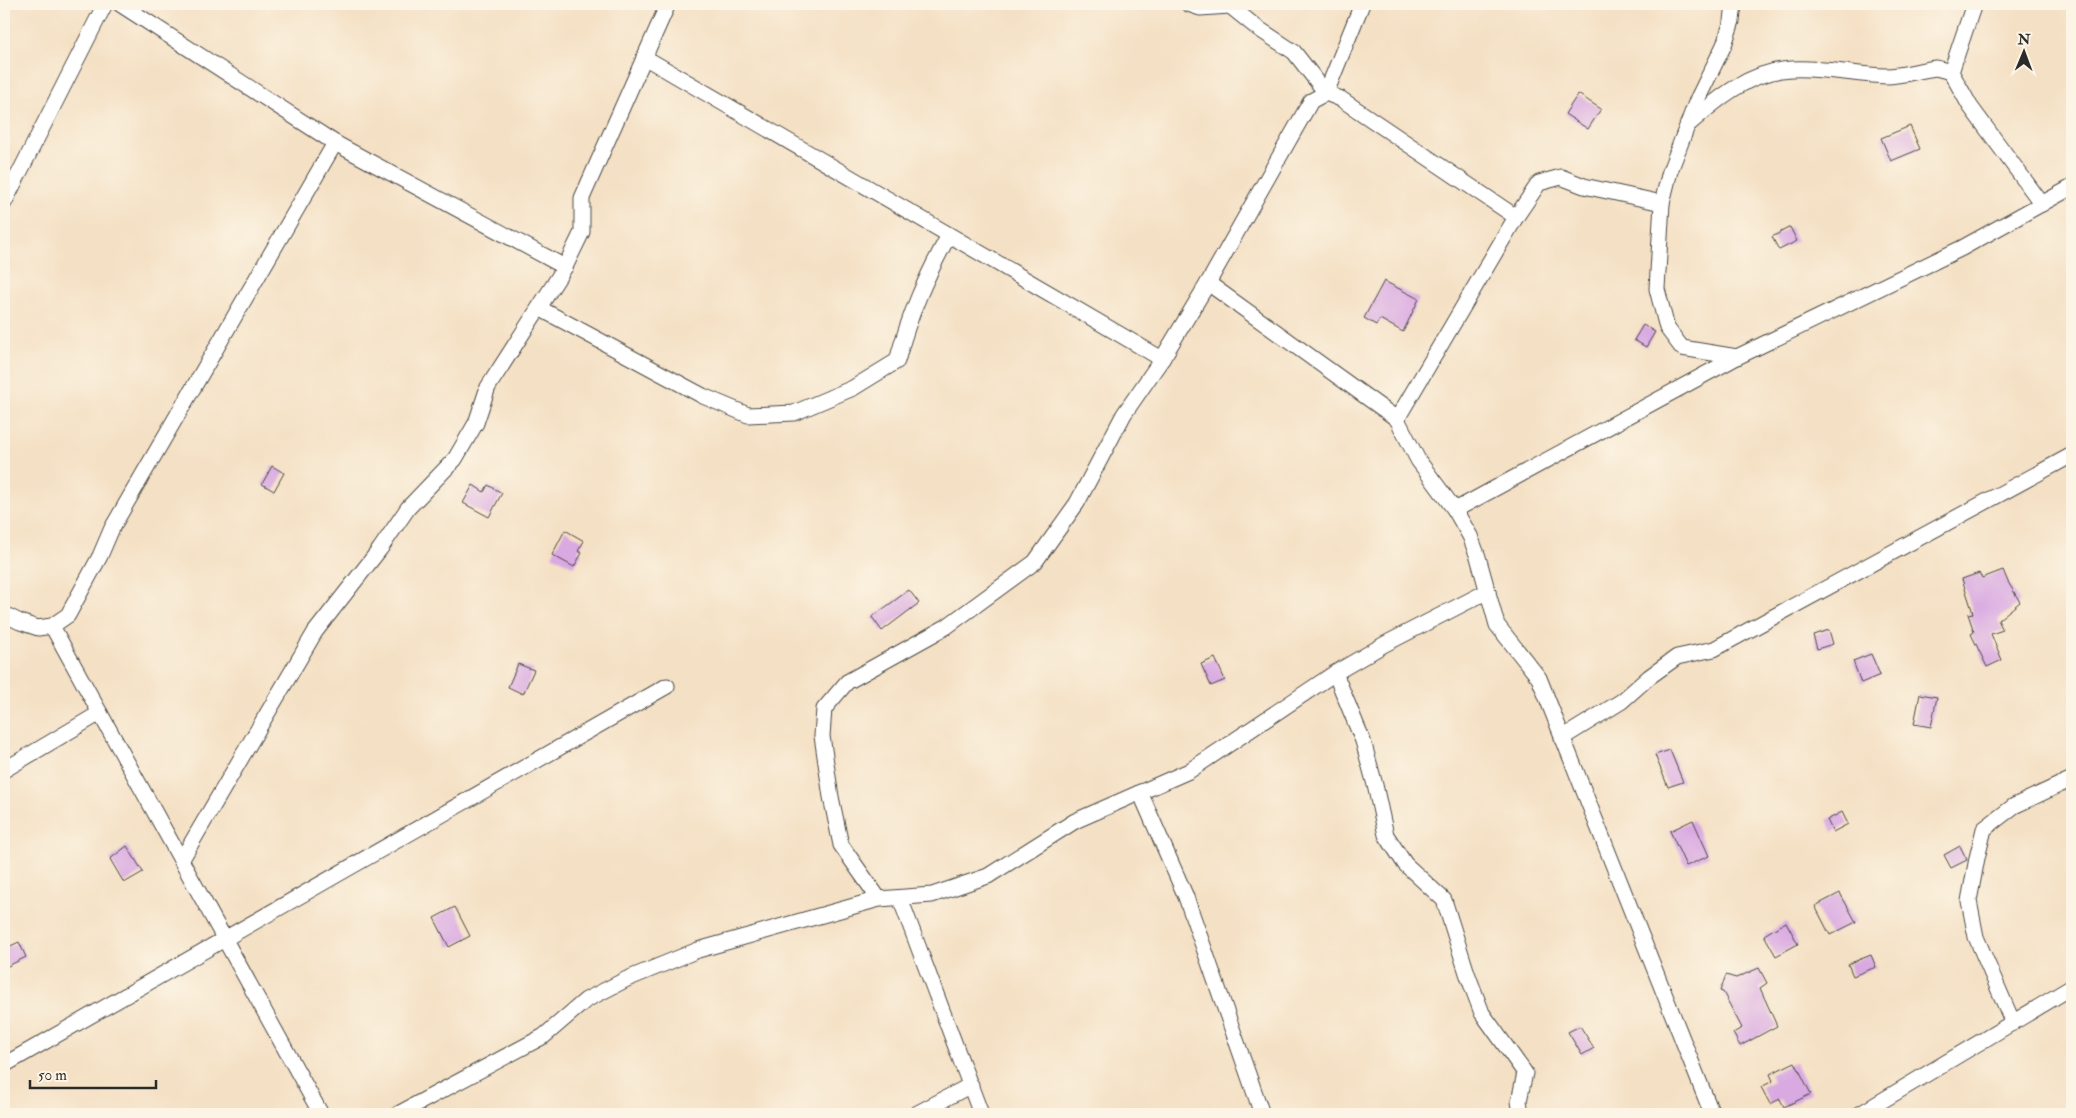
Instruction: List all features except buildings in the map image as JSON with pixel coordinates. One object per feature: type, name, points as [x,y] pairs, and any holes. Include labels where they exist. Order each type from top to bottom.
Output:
[{"type":"street","points":[[4,203],[106,4]]},
{"type":"street","points":[[120,4],[336,143],[565,267]]},
{"type":"street","points":[[182,859],[315,632],[380,549],[408,508],[455,458],[476,423],[488,387],[565,267],[582,232],[582,198],[668,4]]},
{"type":"street","points":[[1188,4],[1200,8],[1230,6],[1256,27],[1294,52],[1326,93],[1341,99],[1516,217]]},
{"type":"street","points":[[879,899],[841,845],[831,797],[822,736],[824,709],[847,682],[946,627],[1035,562],[1077,503],[1124,414],[1162,359],[1208,283],[1311,101],[1326,93],[1362,4]]},
{"type":"street","points":[[1734,4],[1732,21],[1724,45],[1697,100],[1670,171],[1662,202],[1657,289],[1667,328],[1682,348],[1737,357]]},
{"type":"street","points":[[1951,72],[1974,4]]},
{"type":"street","points":[[644,57],[1162,359]]},
{"type":"street","points":[[1688,125],[1728,93],[1748,80],[1768,72],[1791,69],[1889,76],[1936,68],[1951,72],[1970,106],[2042,204]]},
{"type":"street","points":[[4,614],[38,628],[52,626],[68,615],[100,556],[112,528],[336,143]]},
{"type":"street","points":[[1397,419],[1516,217],[1539,183],[1561,177],[1584,186],[1662,202]]},
{"type":"street","points":[[1455,510],[1737,357],[1962,248],[2072,187]]},
{"type":"street","points":[[539,308],[703,396],[748,415],[794,413],[853,388],[897,361],[907,324],[926,277],[949,235]]},
{"type":"street","points":[[1208,283],[1397,419],[1418,460],[1455,510],[1470,536],[1478,556],[1497,625],[1538,678],[1712,1114]]},
{"type":"street","points":[[1562,738],[1622,701],[1677,656],[1714,648],[2072,455]]},
{"type":"street","points":[[398,1114],[544,1036],[586,1000],[627,979],[698,950],[879,899],[932,895],[988,876],[1075,821],[1189,771],[1335,673],[1385,644],[1488,591]]},
{"type":"street","points":[[52,626],[322,1114]]},
{"type":"street","points":[[1335,673],[1363,741],[1386,835],[1405,864],[1444,900],[1466,973],[1482,1013],[1525,1073],[1519,1100],[1520,1114]]},
{"type":"street","points":[[4,1065],[667,686]]},
{"type":"street","points":[[4,770],[100,713]]},
{"type":"street","points":[[2013,1023],[1976,937],[1969,901],[1984,828],[2014,806],[2072,779]]},
{"type":"street","points":[[1140,792],[1186,897],[1262,1114]]},
{"type":"street","points":[[900,898],[972,1085],[981,1114]]},
{"type":"street","points":[[1860,1114],[2072,987]]},
{"type":"street","points":[[916,1114],[972,1085]]}]
